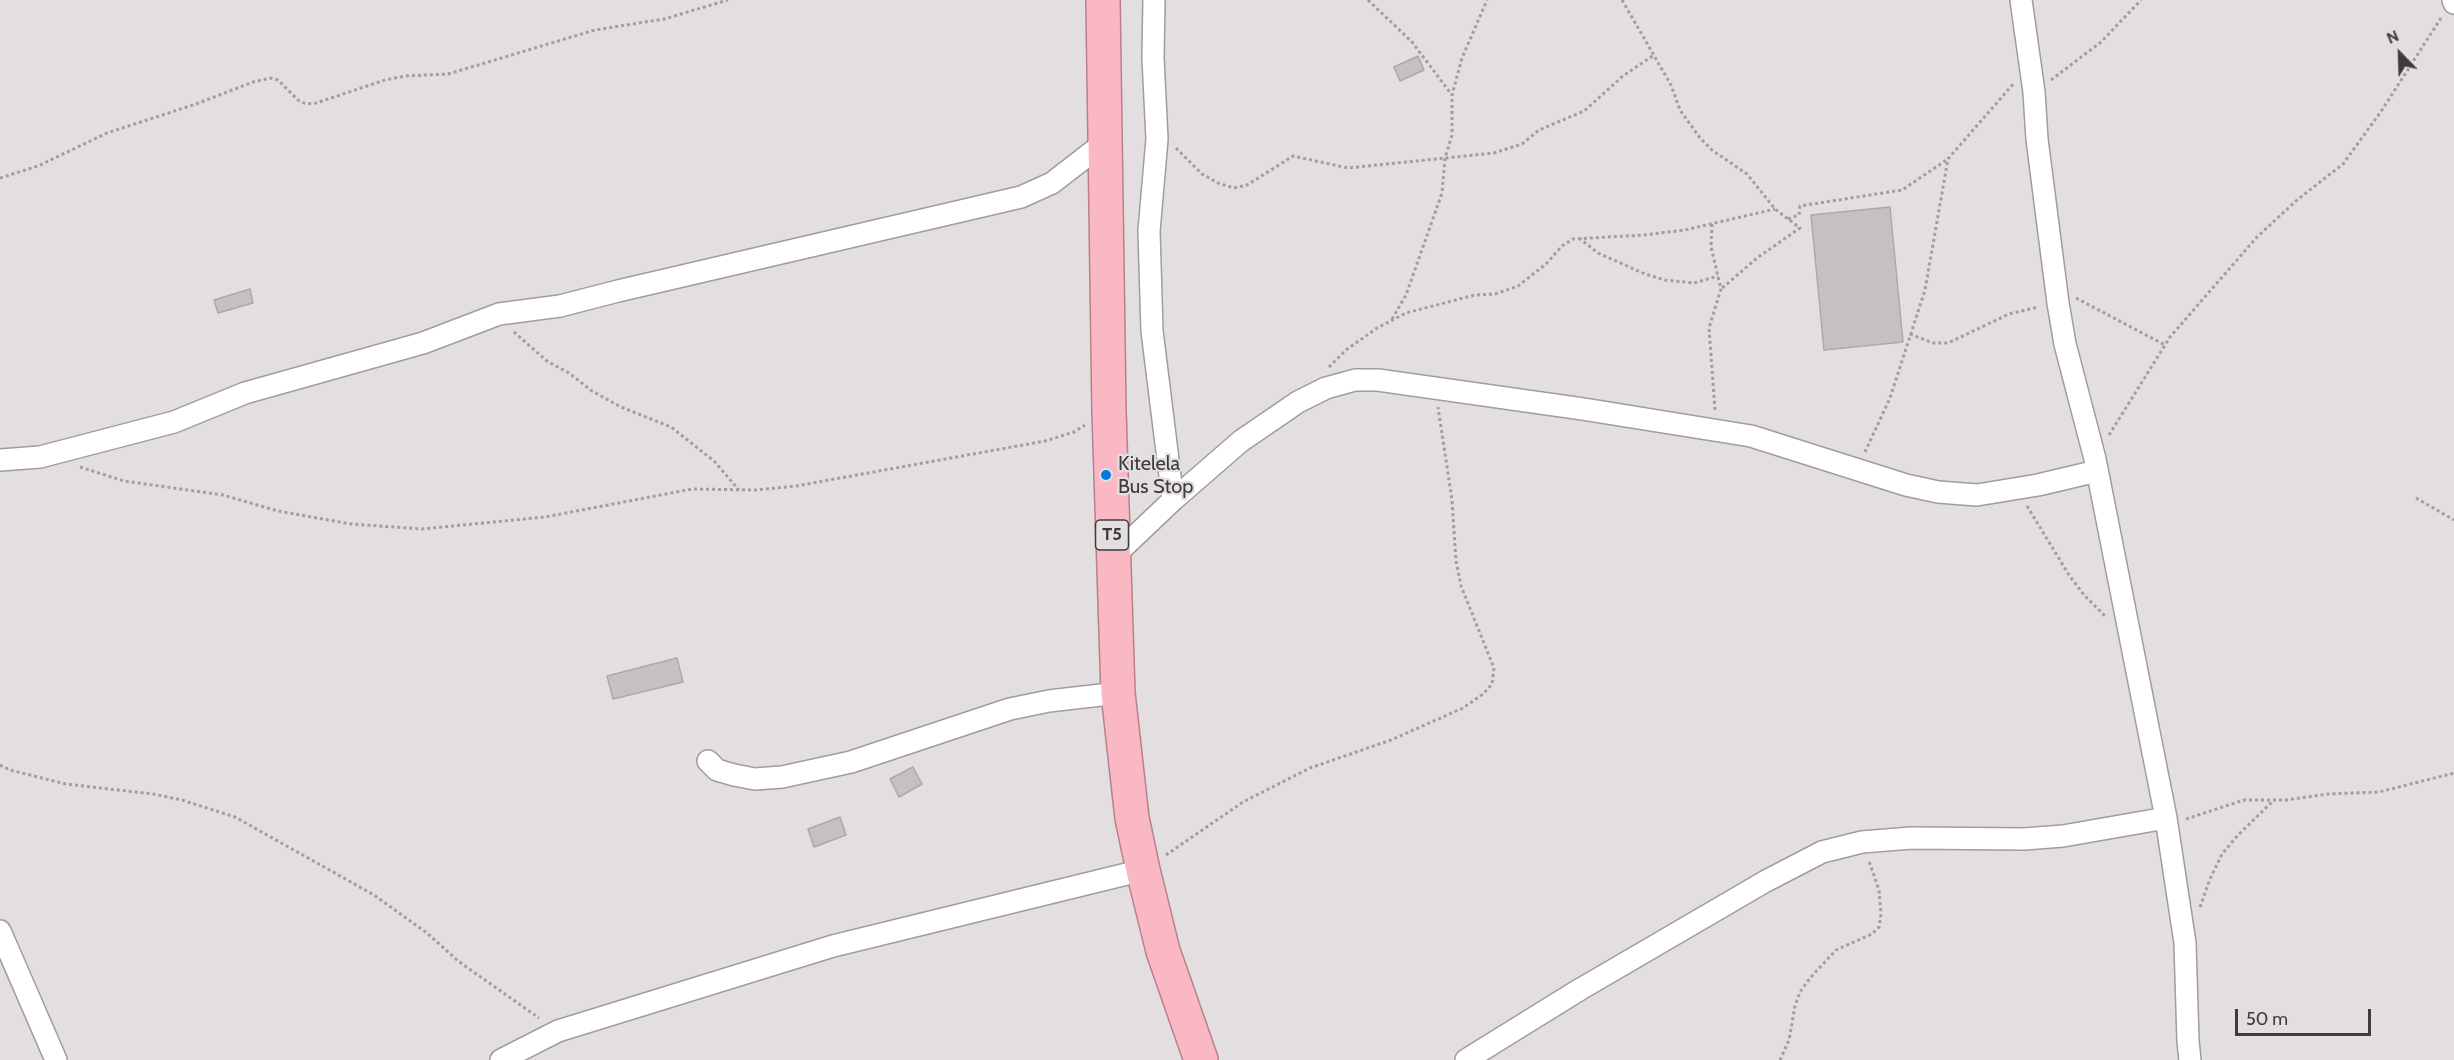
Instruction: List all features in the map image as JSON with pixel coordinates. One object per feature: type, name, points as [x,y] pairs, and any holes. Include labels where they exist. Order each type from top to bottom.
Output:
[{"type":"highway","name":"T5","points":[[1103,0],[1109,411],[1118,693],[1132,818],[1143,870],[1163,951],[1201,1060]]},
{"type":"street","points":[[1154,0],[1153,58],[1156,131],[1149,231],[1152,331],[1173,500]]},
{"type":"street","points":[[2020,0],[2033,84],[2037,139],[2065,344],[2096,465],[2167,823],[2185,943],[2190,1060]]},
{"type":"street","points":[[0,460],[40,457],[174,422],[245,393],[423,343],[490,316],[560,306],[1021,197],[1052,183],[1105,142]]},
{"type":"street","points":[[1113,557],[1173,500],[1241,441],[1298,402],[1326,388],[1355,380],[1378,380],[1751,436],[1906,485],[1938,492],[1977,495],[2007,490],[2096,465]]},
{"type":"street","points":[[708,761],[717,770],[734,775],[755,778],[782,777],[851,762],[1010,709],[1049,701],[1118,693]]},
{"type":"street","points":[[1466,1060],[1579,990],[1766,881],[1822,852],[1862,842],[1911,838],[2024,839],[2167,823]]},
{"type":"street","points":[[501,1060],[558,1031],[833,946],[1143,870]]},
{"type":"street","points":[[0,931],[56,1060]]},
{"type":"path","points":[[0,178],[38,166],[107,133],[196,105],[253,82],[271,78],[278,80],[298,100],[304,104],[313,104],[385,80],[405,76],[448,74],[595,30],[684,15],[728,0]]},
{"type":"path","points":[[1368,0],[1412,42],[1452,95]]},
{"type":"path","points":[[1391,321],[1410,285],[1443,193],[1445,158],[1452,135],[1452,95],[1462,58],[1487,0]]},
{"type":"path","points":[[1622,0],[1671,86],[1680,110],[1700,138],[1712,150],[1747,174],[1775,209],[1800,228],[1768,250],[1721,289]]},
{"type":"path","points":[[1788,219],[1799,215],[1800,206],[1902,190],[1948,159],[2011,85],[2021,78],[2033,84],[2101,42],[2141,0]]},
{"type":"path","points":[[2096,465],[2165,345],[2257,237],[2297,200],[2343,164],[2382,110],[2440,18],[2451,6]]},
{"type":"path","points":[[1156,131],[1202,174],[1218,183],[1234,188],[1247,184],[1293,156],[1348,168],[1494,153],[1522,144],[1539,130],[1584,111],[1623,76],[1654,56]]},
{"type":"path","points":[[1856,470],[1884,414],[1925,290],[1948,159]]},
{"type":"path","points":[[1329,367],[1346,350],[1391,321],[1434,305],[1475,295],[1507,291],[1532,276],[1567,242],[1579,238],[1644,235],[1712,224],[1775,209]]},
{"type":"path","points":[[1712,224],[1711,247],[1721,289],[1709,328],[1716,430]]},
{"type":"path","points":[[1579,238],[1591,249],[1645,274],[1665,280],[1694,283],[1719,276]]},
{"type":"path","points":[[1910,334],[1933,343],[1948,343],[2057,295],[2165,345]]},
{"type":"path","points":[[490,316],[516,333],[547,361],[569,372],[592,391],[621,407],[671,427],[714,461],[739,490]]},
{"type":"path","points":[[1143,870],[1176,850],[1243,802],[1310,768],[1391,740],[1463,708],[1483,694],[1492,684],[1494,668],[1461,586],[1456,561],[1452,500],[1436,390]]},
{"type":"path","points":[[73,465],[124,481],[223,495],[278,511],[351,524],[422,529],[545,517],[692,489],[739,490],[796,486],[1045,441],[1074,432],[1109,411]]},
{"type":"path","points":[[2007,490],[2027,506],[2068,575],[2084,595],[2131,642]]},
{"type":"path","points":[[2416,498],[2436,512],[2454,520]]},
{"type":"path","points":[[0,765],[10,770],[66,784],[153,794],[182,800],[235,818],[374,895],[427,933],[458,961],[558,1031]]},
{"type":"path","points":[[2167,823],[2244,800],[2379,792],[2454,773]]},
{"type":"path","points":[[2185,943],[2222,854],[2274,800]]},
{"type":"path","points":[[1780,1060],[1789,1040],[1800,992],[1810,978],[1836,950],[1872,934],[1879,927],[1881,914],[1879,890],[1862,842]]},
{"type":"building","points":[[1418,56],[1424,70],[1400,81],[1394,67]]},
{"type":"building","points":[[1890,207],[1903,342],[1824,350],[1811,215]]},
{"type":"building","points":[[250,289],[253,303],[218,313],[214,300]]},
{"type":"building","points":[[677,658],[683,682],[613,699],[607,676]]},
{"type":"building","points":[[913,767],[922,784],[899,797],[890,779]]},
{"type":"building","points":[[840,817],[846,835],[814,847],[808,829]]},
{"type":"place","name":"Kitelela Bus Stop","points":[[1106,475]]}]
